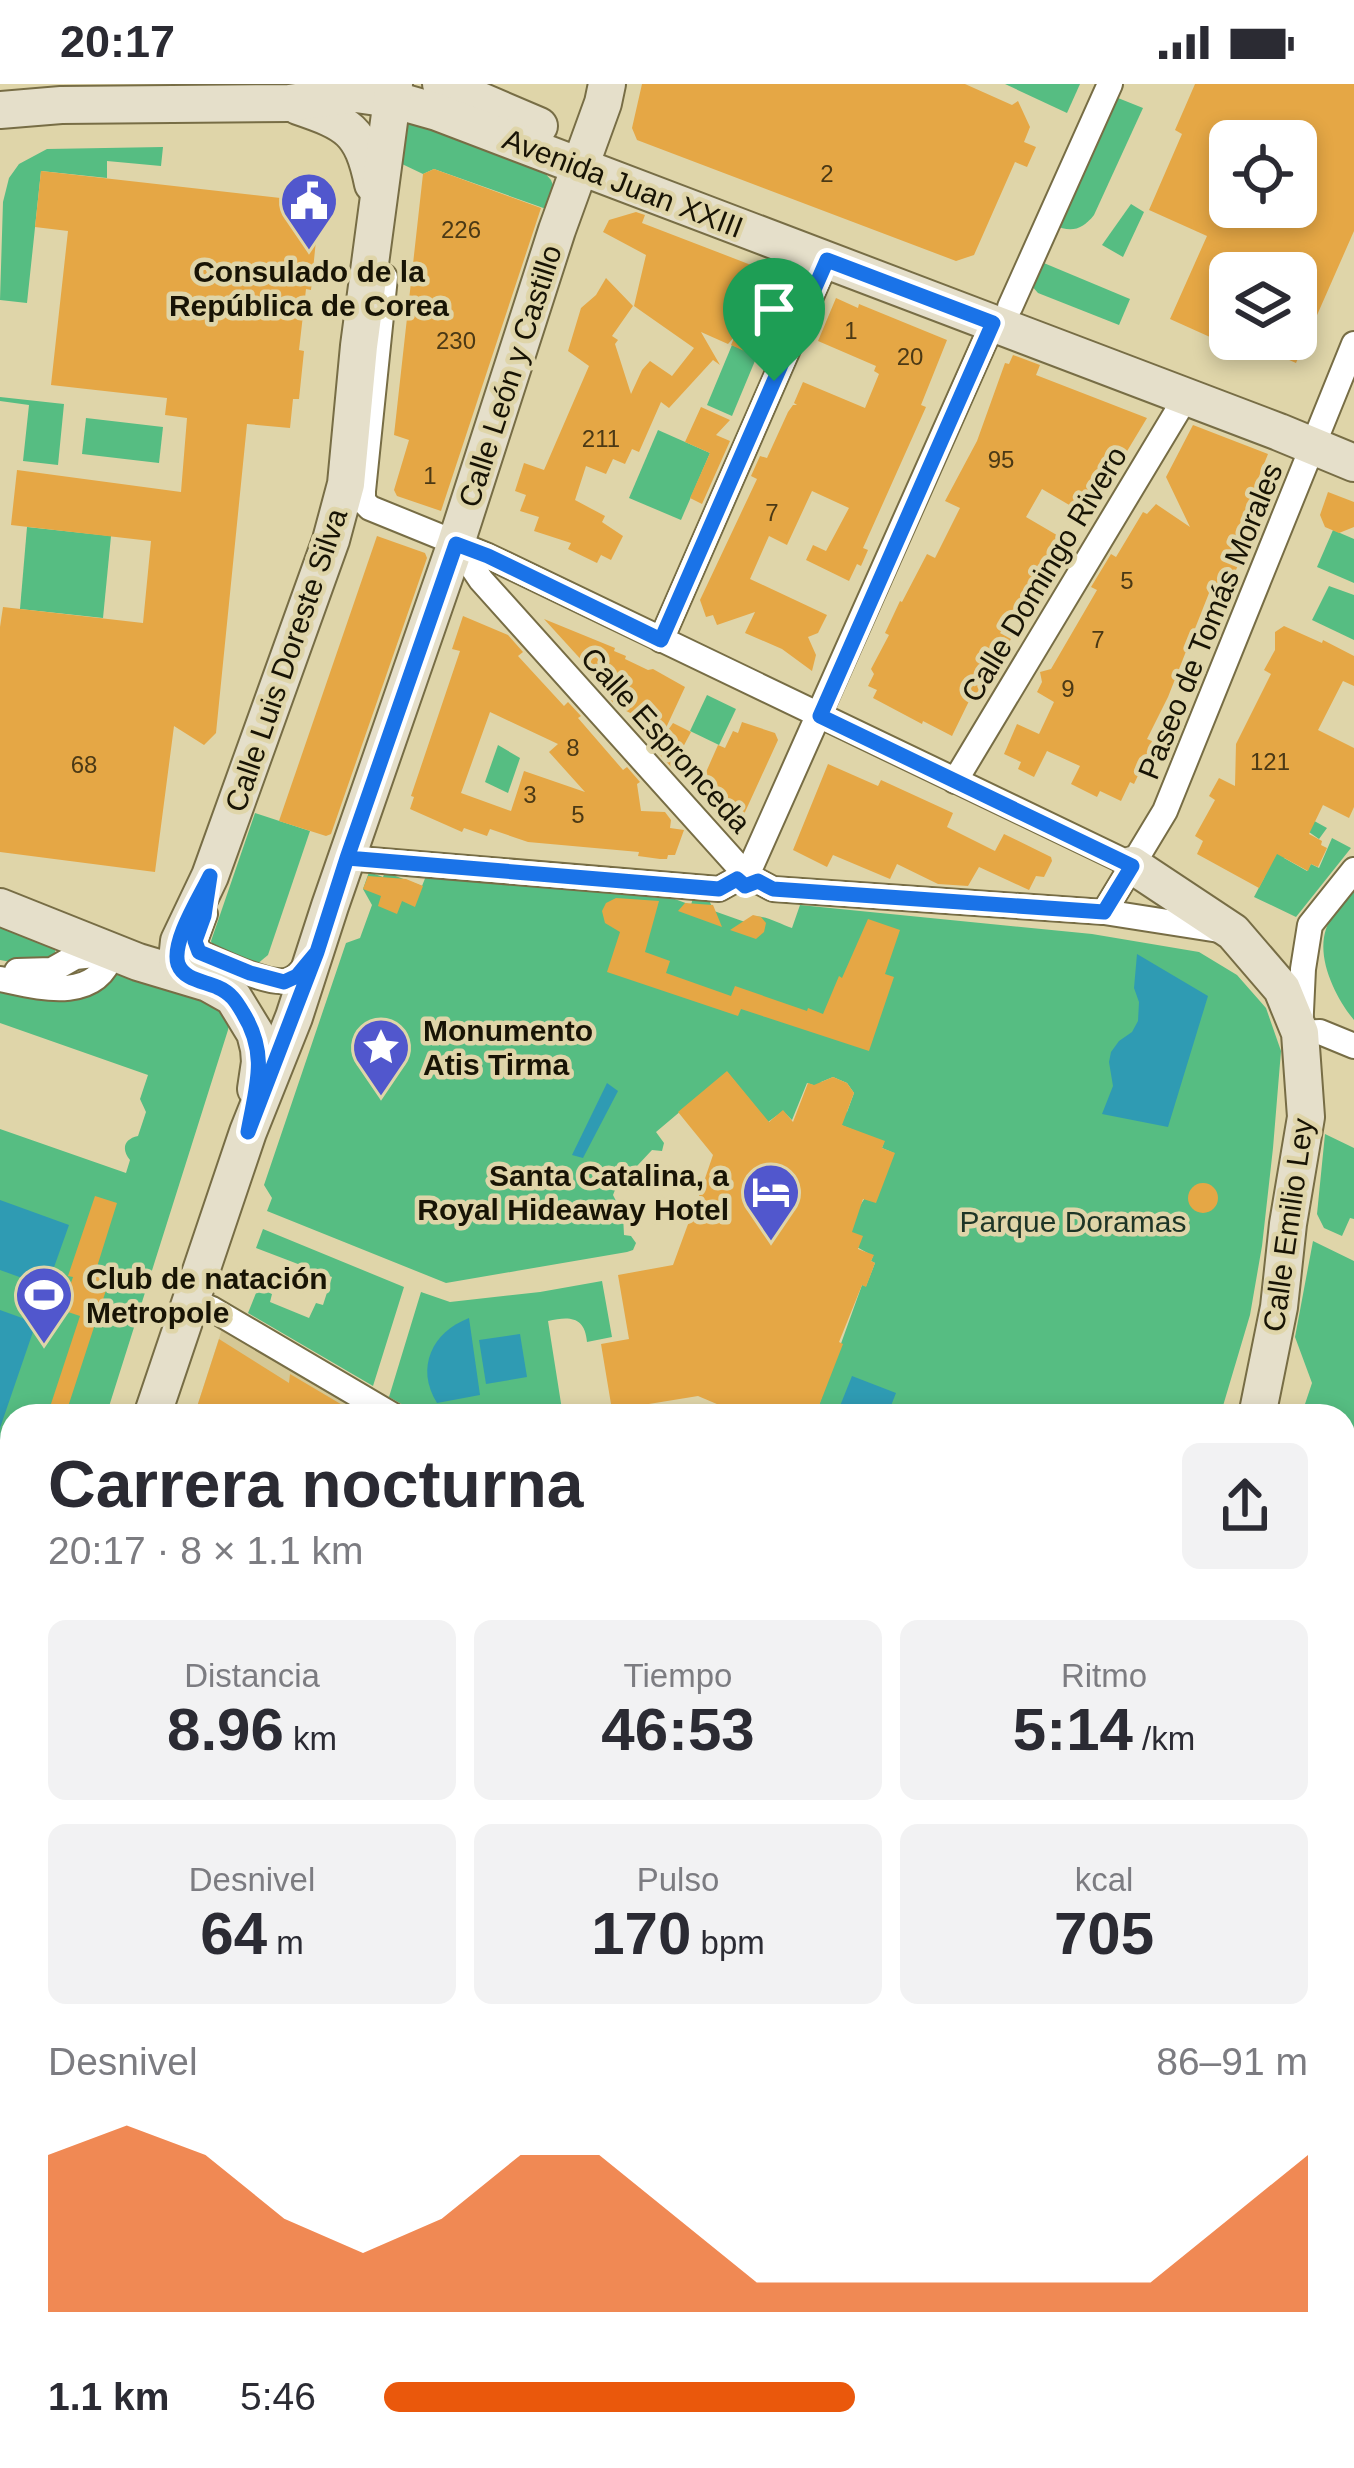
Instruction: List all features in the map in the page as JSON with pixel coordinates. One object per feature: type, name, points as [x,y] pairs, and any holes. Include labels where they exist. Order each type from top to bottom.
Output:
[{"type":"street","name":"Avenida Juan XXIII","points":[[441,84],[584,156],[827,260],[1001,315],[1186,397],[1330,438]]},
{"type":"street","name":"Calle León y Castillo","points":[[156,1404],[248,1132],[317,952],[608,84]]},
{"type":"street","points":[[347,858],[719,889],[746,873],[1110,84]]},
{"type":"street","name":"Avenida Juan XXIII","points":[[0,110],[289,103],[392,92],[437,112],[584,156],[1330,438],[1354,464]]},
{"type":"street","name":"Calle Luis Doreste Silva","points":[[182,958],[331,540],[346,484],[392,92]]},
{"type":"street","points":[[289,103],[337,119],[366,148],[378,205]]},
{"type":"street","points":[[0,132],[61,105]]},
{"type":"street","name":"Calle Luis Doreste Silva","points":[[383,155],[394,185],[363,501],[456,544]]},
{"type":"street","points":[[661,640],[827,260]]},
{"type":"street","name":"Paseo de Tomás Morales","points":[[1104,912],[1165,811],[1330,438],[1354,344]]},
{"type":"street","name":"Calle Domingo Rivero","points":[[955,782],[1186,397]]},
{"type":"street","points":[[456,544],[1132,866],[1233,932],[1282,989],[1300,1034]]},
{"type":"street","name":"Calle Espronceda","points":[[456,544],[481,580],[746,873]]},
{"type":"street","points":[[1300,1034],[1310,925],[1354,870]]},
{"type":"street","points":[[746,873],[773,889],[1104,912],[1233,932]]},
{"type":"street","points":[[210,876],[195,941],[199,952],[284,982],[297,976],[317,952]]},
{"type":"street","points":[[0,907],[125,958]]},
{"type":"street","points":[[0,967],[25,973],[52,970],[75,957],[182,958],[233,997],[255,1033],[260,1061],[248,1132]]},
{"type":"street","points":[[0,979],[58,990],[79,985],[109,963],[125,958]]},
{"type":"street","points":[[1300,1034],[1320,1032],[1354,1046]]},
{"type":"street","name":"Calle Emilio Ley","points":[[1259,1404],[1279,1307],[1306,1117],[1300,1034]]},
{"type":"street","points":[[190,1300],[374,1404]]},
{"type":"shaded area","points":[[222,1329],[350,1404],[198,1404]]},
{"type":"green space","points":[[1005,84],[1080,84],[1067,113]]},
{"type":"green space","points":[[1113,96],[1143,108],[1094,215],[1076,229],[1054,225]]},
{"type":"green space","points":[[412,120],[536,163],[554,188],[549,210],[434,169],[423,174],[402,164],[404,130]]},
{"type":"green space","points":[[163,147],[161,166],[107,161],[107,178],[41,171],[27,303],[0,300],[3,202],[9,178],[19,164],[47,149]]},
{"type":"green space","points":[[1131,204],[1144,212],[1123,257],[1102,245]]},
{"type":"green space","points":[[1039,261],[1130,299],[1119,325],[1038,293],[1031,285]]},
{"type":"green space","points":[[732,345],[757,356],[732,416],[707,405]]},
{"type":"green space","points":[[0,397],[64,404],[58,465],[23,461],[29,405],[0,401]]},
{"type":"green space","points":[[86,418],[163,427],[159,463],[82,454]]},
{"type":"green space","points":[[658,430],[710,453],[681,520],[629,498]]},
{"type":"green space","points":[[27,527],[111,536],[103,618],[20,609]]},
{"type":"green space","points":[[1333,530],[1354,539],[1354,583],[1317,567]]},
{"type":"green space","points":[[1329,586],[1354,595],[1354,640],[1312,620]]},
{"type":"green space","points":[[707,695],[736,709],[719,745],[690,731]]},
{"type":"green space","points":[[498,745],[520,758],[508,793],[485,782]]},
{"type":"green space","points":[[1289,807],[1327,828],[1319,839],[1309,832],[1284,858],[1307,871],[1311,864],[1319,868],[1332,838],[1351,848],[1296,917],[1254,897]]},
{"type":"green space","points":[[255,813],[310,831],[268,955],[256,965],[213,947],[211,941]]},
{"type":"green space","name":"Parque Doramas","points":[[369,872],[383,877],[385,872],[422,886],[426,876],[658,898],[661,894],[691,905],[693,898],[708,898],[714,911],[745,922],[761,917],[792,928],[800,905],[1092,934],[1199,952],[1237,975],[1266,1008],[1281,1051],[1262,1246],[1250,1315],[1224,1404],[819,1404],[862,1285],[866,1286],[875,1263],[873,1256],[785,1207],[861,1204],[894,1153],[882,1148],[884,1142],[831,1121],[847,1112],[854,1093],[847,1083],[833,1077],[819,1087],[807,1083],[792,1120],[783,1111],[768,1122],[727,1072],[656,1132],[664,1143],[662,1151],[652,1150],[637,1166],[623,1170],[613,1195],[623,1215],[624,1235],[636,1243],[627,1252],[446,1283],[267,1211],[272,1198],[264,1185],[346,943],[360,938],[372,905],[363,889]]},
{"type":"green space","points":[[1354,889],[1354,1020],[1330,978],[1324,941],[1331,918]]},
{"type":"green space","points":[[0,919],[56,947],[54,958],[39,967],[0,960]]},
{"type":"green space","points":[[125,970],[221,1007],[229,1024],[110,1404],[0,1404],[0,1129],[126,1173],[130,1160],[125,1145],[138,1136],[146,1112],[140,1099],[148,1075],[0,1023],[0,989],[43,999],[75,1000]]},
{"type":"green space","points":[[1325,1134],[1354,1148],[1354,1219],[1350,1218],[1342,1236],[1324,1228],[1317,1214]]},
{"type":"green space","points":[[263,1229],[404,1287],[373,1386],[248,1313],[258,1288],[272,1294],[270,1302],[309,1318],[316,1303],[323,1305],[332,1277],[256,1248]]},
{"type":"green space","points":[[1313,1241],[1354,1261],[1354,1404],[1305,1404],[1312,1383],[1295,1337]]},
{"type":"green space","points":[[602,1281],[612,1337],[587,1342],[583,1327],[575,1320],[548,1321],[561,1404],[402,1404],[389,1397],[421,1292],[450,1302]]},
{"type":"water","points":[[1137,954],[1208,996],[1168,1127],[1102,1114],[1113,1086],[1111,1052],[1138,1021]]},
{"type":"water","points":[[607,1083],[618,1091],[583,1158],[572,1155]]},
{"type":"water","points":[[0,1200],[69,1225],[47,1287],[0,1270]]},
{"type":"water","points":[[0,1310],[36,1323],[8,1404],[0,1404]]},
{"type":"water","points":[[469,1318],[480,1395],[437,1403],[428,1377],[431,1353],[445,1332]]},
{"type":"water","points":[[520,1334],[527,1377],[486,1384],[479,1340]]},
{"type":"water","points":[[852,1376],[896,1393],[892,1404],[841,1404]]},
{"type":"building","points":[[642,84],[965,84],[1012,105],[1018,101],[1030,127],[1024,142],[1036,147],[1027,167],[1015,162],[974,255],[956,261],[637,140],[632,128]]},
{"type":"building","points":[[1195,84],[1354,84],[1354,231],[1317,315],[1317,252],[1209,252],[1209,337],[1170,319],[1207,236],[1149,210],[1182,134],[1175,130]]},
{"type":"building","points":[[434,169],[541,208],[441,511],[397,496],[394,490],[409,440],[394,435],[423,174]]},
{"type":"building","points":[[41,171],[307,201],[307,209],[314,210],[312,240],[316,240],[299,350],[304,351],[299,399],[293,399],[290,428],[247,424],[216,733],[204,745],[174,726],[155,872],[0,852],[3,607],[143,623],[151,541],[11,525],[17,470],[181,492],[187,418],[165,415],[167,398],[51,385],[68,231],[35,227]]},
{"type":"building","points":[[636,212],[645,215],[642,223],[785,278],[788,288],[764,334],[761,351],[754,348],[751,354],[731,345],[735,336],[728,344],[701,332],[720,365],[713,360],[669,408],[661,402],[639,452],[632,449],[625,464],[613,459],[606,474],[586,466],[575,500],[605,516],[602,522],[623,536],[611,560],[601,555],[597,563],[568,549],[571,543],[534,531],[539,517],[520,511],[526,495],[515,491],[524,463],[544,470],[589,366],[568,351],[581,308],[606,278],[633,306],[612,336],[618,340],[615,344],[631,394],[650,361],[672,376],[694,348],[634,306],[646,255],[603,232],[609,220]]},
{"type":"building","points":[[836,298],[947,340],[921,405],[926,407],[863,548],[868,550],[849,581],[806,560],[813,545],[826,551],[849,508],[812,491],[787,545],[769,536],[750,579],[827,615],[818,633],[808,637],[816,655],[812,671],[782,649],[745,633],[755,612],[717,625],[713,615],[706,617],[700,600],[757,479],[751,476],[760,456],[767,458],[788,412],[797,405],[803,382],[865,408],[879,374],[874,371],[876,366],[818,341]]},
{"type":"building","points":[[1013,355],[1040,365],[1036,375],[1147,418],[1088,516],[1042,489],[1026,517],[1067,541],[1041,583],[1019,604],[1000,633],[1011,639],[970,699],[952,736],[873,698],[877,690],[868,686],[900,601],[927,554],[935,558],[960,508],[945,501],[977,441],[1005,363]]},
{"type":"building","points":[[701,407],[730,420],[716,435],[730,441],[702,504],[690,498],[710,453],[685,442]]},
{"type":"building","points":[[1193,425],[1268,454],[1238,529],[1251,534],[1226,594],[1211,588],[1147,739],[1152,741],[1142,767],[1121,801],[1100,791],[1097,797],[1071,784],[1080,766],[1047,751],[1034,777],[1018,769],[1021,762],[1004,754],[1017,724],[1039,734],[1054,702],[1037,692],[1040,672],[1051,669],[1097,590],[1091,587],[1111,554],[1116,557],[1143,512],[1147,514],[1156,504],[1190,527],[1166,477]]},
{"type":"building","points":[[1328,492],[1354,502],[1354,527],[1339,533],[1325,527],[1320,515]]},
{"type":"building","points":[[377,536],[425,553],[427,558],[331,834],[326,836],[279,821]]},
{"type":"building","points":[[463,616],[508,635],[523,652],[518,656],[564,706],[568,702],[623,770],[627,767],[640,782],[641,811],[665,812],[670,828],[684,830],[675,855],[660,859],[638,856],[639,852],[528,842],[490,829],[487,836],[464,828],[462,832],[410,809],[460,651],[452,649]],"holes":[[[490,712],[558,744],[549,752],[585,792],[524,771],[511,811],[461,793]]]},
{"type":"building","points":[[544,619],[615,648],[625,659],[685,687],[665,730],[616,706],[592,679],[596,676]]},
{"type":"building","points":[[1284,626],[1354,656],[1354,686],[1343,681],[1318,730],[1354,748],[1354,807],[1349,818],[1323,805],[1309,834],[1327,848],[1318,867],[1311,864],[1308,871],[1277,854],[1259,888],[1197,854],[1203,841],[1195,836],[1215,800],[1209,796],[1219,778],[1235,786],[1236,744],[1271,674],[1264,670],[1275,650],[1275,632]]},
{"type":"building","points":[[742,722],[775,733],[778,740],[740,823],[699,788],[718,745],[725,748]]},
{"type":"building","points":[[673,723],[691,732],[672,768],[655,749]]},
{"type":"building","points":[[828,764],[878,786],[881,780],[953,813],[947,827],[995,851],[1004,834],[1052,861],[1044,877],[1036,876],[1029,890],[979,867],[968,886],[938,884],[897,864],[890,879],[833,855],[827,867],[793,850]]},
{"type":"building","points":[[368,876],[406,879],[423,886],[415,907],[402,901],[397,914],[378,906],[381,896],[363,889]]},
{"type":"building","points":[[616,898],[659,901],[645,952],[670,961],[666,973],[731,996],[735,986],[823,1014],[868,919],[900,930],[885,974],[894,977],[869,1051],[741,1009],[738,1016],[607,972],[620,932],[605,923],[602,911]]},
{"type":"building","points":[[685,903],[713,905],[722,927],[678,911]]},
{"type":"building","points":[[753,915],[766,923],[756,939],[730,930]]},
{"type":"building","name":"Santa Catalina, a Royal Hideaway Hotel","points":[[727,1071],[769,1122],[783,1110],[793,1122],[808,1083],[833,1077],[847,1083],[854,1093],[842,1125],[885,1141],[882,1148],[895,1153],[876,1203],[863,1199],[852,1232],[863,1236],[858,1249],[874,1255],[871,1261],[875,1263],[839,1342],[843,1344],[820,1404],[717,1404],[698,1396],[611,1404],[601,1344],[629,1339],[618,1275],[673,1265],[691,1216],[678,1205],[698,1199],[713,1155],[678,1112]]},
{"type":"building","points":[[1203,1183],[1218,1198],[1203,1213],[1188,1198]]},
{"type":"building","points":[[95,1196],[117,1203],[96,1270],[111,1275],[69,1404],[51,1404],[80,1316],[62,1310],[73,1277],[68,1276]]},
{"type":"building","points":[[219,1339],[289,1383],[290,1374],[341,1404],[198,1404]]},
{"type":"place","name":"Consulado de la República de Corea","points":[[309,252]]},
{"type":"place","name":"Monumento Atis Tirma","points":[[381,1098]]},
{"type":"place","name":"Santa Catalina, a Royal Hideaway Hotel","points":[[771,1243]]},
{"type":"place","name":"Club de natación Metropole","points":[[44,1346]]},
{"type":"route","points":[[774,381],[661,640],[456,544],[347,858],[317,952],[297,976],[284,982],[199,952],[195,941],[210,876],[178,941],[177,960],[186,975],[233,997],[255,1033],[260,1061],[248,1132],[294,1017],[317,952],[331,906],[347,858],[719,889],[737,879],[745,886],[758,881],[773,889],[1104,912],[1132,866],[820,716],[993,323],[827,260],[774,381]]}]
